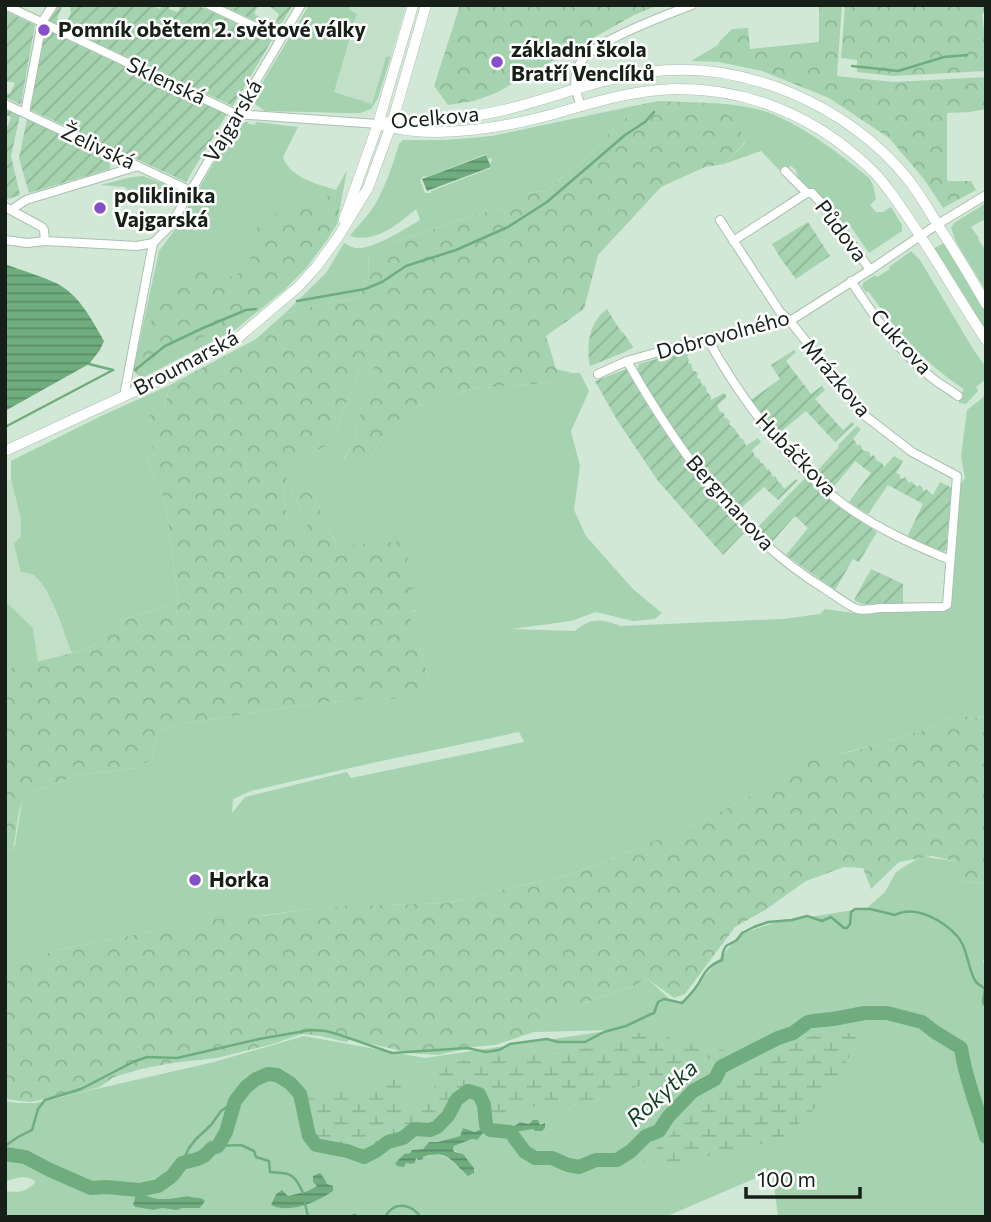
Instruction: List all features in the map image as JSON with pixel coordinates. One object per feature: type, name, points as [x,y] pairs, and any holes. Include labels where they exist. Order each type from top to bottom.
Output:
[{"type":"street","name":"Sklenská","points":[[5,5],[236,114],[378,124]]},
{"type":"street","points":[[25,113],[42,22],[53,5]]},
{"type":"street","points":[[209,5],[281,39]]},
{"type":"street","name":"Vajgarská","points":[[124,396],[153,243],[170,226],[302,5]]},
{"type":"street","name":"Broumarská","points":[[338,237],[378,124],[413,5]]},
{"type":"street","name":"Broumarská","points":[[5,451],[124,396],[240,336],[298,287],[338,237],[368,188],[392,124],[426,5]]},
{"type":"street","points":[[581,107],[574,89],[584,59],[597,48],[641,26],[692,5]]},
{"type":"street","name":"Ocelkova","points":[[378,124],[476,116],[625,76],[668,70],[719,74],[783,89],[834,116],[871,141],[891,159],[938,224],[986,304]]},
{"type":"street","name":"Ocelkova","points":[[392,124],[403,130],[437,132],[489,128],[538,119],[636,93],[673,89],[693,89],[738,96],[776,107],[817,127],[840,142],[865,163],[887,187],[916,238],[986,340]]},
{"type":"street","points":[[400,94],[402,106],[406,111],[430,120]]},
{"type":"street","name":"Želivská","points":[[5,104],[191,191]]},
{"type":"street","points":[[8,208],[138,166]]},
{"type":"street","name":"Půdova","points":[[785,171],[832,215],[870,270]]},
{"type":"street","points":[[733,240],[810,193]]},
{"type":"street","name":"Dobrovolného","points":[[598,374],[627,361],[707,338],[790,321],[986,195]]},
{"type":"street","points":[[8,208],[42,227],[45,241]]},
{"type":"street","name":"Mrázkova","points":[[720,220],[780,312],[864,415],[912,452],[957,476]]},
{"type":"street","points":[[5,240],[137,246],[153,243]]},
{"type":"street","name":"Cukrova","points":[[851,281],[877,320],[900,347],[930,376],[958,396]]},
{"type":"street","name":"Hubáčkova","points":[[707,338],[747,403],[808,473],[846,506],[900,539],[950,560]]},
{"type":"street","name":"Bergmanova","points":[[627,361],[674,439],[701,476],[759,540],[814,582],[857,609],[943,607],[947,604],[957,476]]},
{"type":"shaded area","points":[[351,5],[406,5],[391,56],[386,57],[372,104],[334,92],[350,39],[350,30],[357,15],[349,10]]},
{"type":"shaded area","points":[[486,155],[491,167],[427,191],[422,179]]},
{"type":"shaded area","points":[[5,264],[46,278],[66,289],[85,309],[104,341],[89,364],[5,411]]},
{"type":"shaded area","points":[[11,479],[21,519],[21,536],[29,573],[38,578],[49,596],[72,653],[38,662],[33,628],[5,601],[5,484]]},
{"type":"shaded area","points":[[538,1120],[540,1125],[545,1123],[545,1128],[542,1131],[533,1129],[515,1132],[512,1136],[502,1133],[489,1135],[484,1132],[477,1140],[472,1139],[454,1146],[453,1150],[463,1154],[474,1168],[474,1173],[468,1176],[449,1158],[439,1155],[419,1160],[416,1158],[415,1163],[406,1163],[404,1167],[395,1163],[404,1154],[423,1149],[429,1142],[460,1136],[463,1128],[475,1132],[488,1125],[505,1128],[520,1122],[529,1124]]},
{"type":"shaded area","points":[[320,1173],[327,1184],[333,1186],[333,1191],[327,1195],[312,1203],[295,1207],[271,1205],[276,1194],[282,1190],[288,1196],[317,1186],[313,1182],[313,1176]]},
{"type":"shaded area","points":[[149,1188],[145,1195],[155,1198],[188,1196],[205,1201],[200,1208],[153,1210],[135,1207],[133,1204],[136,1194],[132,1189]]},
{"type":"green space","points":[[59,5],[62,7],[57,18],[66,23],[71,13],[71,5],[156,5],[160,9],[162,5],[170,5],[169,9],[178,12],[181,5],[197,5],[272,40],[233,106],[49,21]]},
{"type":"green space","points":[[221,5],[258,5],[254,14],[275,24],[279,14],[268,5],[293,5],[277,31]]},
{"type":"green space","points":[[309,5],[351,5],[349,10],[357,14],[350,30],[334,92],[372,104],[386,57],[391,56],[378,98],[371,109],[360,113],[265,111],[255,104],[256,93]]},
{"type":"green space","name":"základní škola Bratří Venclíků","points":[[460,5],[659,5],[634,15],[496,93],[474,101],[448,105],[434,86]]},
{"type":"green space","points":[[819,5],[842,5],[837,76],[894,82],[986,77],[986,109],[947,113],[947,181],[971,181],[976,190],[943,208],[924,179],[889,138],[829,98],[762,71],[719,62],[691,61],[718,45],[732,29],[748,28],[750,49],[819,42]]},
{"type":"green space","points":[[845,5],[986,5],[986,12],[982,14],[986,71],[893,76],[857,72],[857,60],[841,58]]},
{"type":"green space","points":[[5,11],[35,25],[19,104],[5,97],[5,92],[10,94],[15,83],[5,81]]},
{"type":"green space","points":[[46,30],[227,114],[186,182],[31,110]]},
{"type":"green space","points":[[659,101],[711,103],[711,114],[723,113],[741,122],[741,134],[745,142],[724,164],[705,167],[661,187],[598,255],[584,309],[546,336],[556,369],[572,373],[547,383],[471,389],[409,409],[382,438],[371,456],[343,461],[354,442],[361,407],[378,356],[360,367],[331,443],[291,464],[283,493],[285,509],[300,546],[308,523],[290,488],[306,471],[324,521],[337,546],[405,541],[416,610],[406,614],[410,615],[428,677],[418,698],[349,700],[282,708],[158,730],[152,759],[136,768],[75,776],[26,795],[19,813],[13,848],[5,849],[5,670],[93,646],[120,620],[179,603],[165,502],[147,459],[158,453],[143,438],[146,417],[164,409],[170,385],[256,339],[284,314],[358,298],[368,275],[369,251],[502,208],[523,193],[548,191],[566,173],[582,163],[615,127],[643,104]]},
{"type":"green space","points":[[711,103],[768,112],[824,143],[869,178],[876,199],[870,205],[876,212],[883,212],[891,207],[902,225],[902,231],[869,253],[848,223],[844,225],[838,215],[832,213],[805,188],[791,166],[783,174],[761,151],[724,164],[745,143],[741,134],[741,122],[711,114]]},
{"type":"green space","points":[[643,104],[615,127],[582,163],[566,173],[548,191],[524,193],[502,208],[369,251],[368,275],[358,298],[284,314],[326,273],[344,243],[355,248],[371,246],[420,220],[416,209],[377,235],[359,238],[350,236],[377,201],[399,144],[403,140],[492,136]],"holes":[[[486,154],[488,159],[491,158],[491,168],[431,193],[425,193],[420,180],[424,176]]]},
{"type":"green space","points":[[5,109],[20,115],[11,156],[20,195],[5,200],[5,126],[7,127],[11,117],[5,115]]},
{"type":"green space","points":[[27,119],[111,157],[110,169],[29,193],[19,158]]},
{"type":"green space","points":[[241,122],[298,127],[283,157],[292,170],[305,179],[336,190],[347,170],[337,224],[306,268],[283,291],[236,329],[142,378],[135,373],[134,367],[159,251],[174,231],[236,125]]},
{"type":"green space","points":[[143,176],[182,193],[179,198],[131,193],[125,187],[100,185],[132,177]]},
{"type":"green space","points":[[336,190],[342,195],[337,223],[306,268],[283,291],[230,323],[135,373],[134,366],[153,342],[150,323],[185,269],[234,277],[251,257],[252,229],[268,224],[288,200],[321,201]]},
{"type":"green space","points":[[986,203],[986,220],[971,227],[986,251],[986,291],[956,242],[951,228],[954,223]]},
{"type":"green space","points":[[808,222],[830,256],[796,279],[772,244]]},
{"type":"green space","points":[[944,243],[986,312],[986,336],[933,249]]},
{"type":"green space","points":[[911,251],[920,260],[986,367],[986,379],[976,387],[978,391],[966,404],[959,403],[964,389],[912,345],[862,287],[863,283],[890,269],[889,267]]},
{"type":"green space","points":[[607,309],[633,347],[590,366],[590,335],[596,321]]},
{"type":"green space","points":[[696,347],[697,349],[687,356],[688,362],[698,374],[698,379],[700,378],[702,386],[707,389],[711,400],[724,393],[727,397],[717,405],[729,424],[746,446],[758,438],[761,442],[752,450],[754,456],[769,469],[784,489],[796,479],[778,500],[764,487],[738,511],[682,444],[637,370],[639,364]]},
{"type":"green space","points":[[794,350],[796,352],[786,361],[811,394],[822,386],[825,390],[815,399],[843,430],[852,422],[854,424],[835,442],[806,411],[778,434],[751,400],[780,379],[771,365]]},
{"type":"green space","points":[[379,355],[361,407],[354,442],[343,460],[371,456],[382,438],[409,409],[471,389],[547,383],[572,373],[580,373],[589,391],[571,431],[580,466],[574,510],[586,536],[633,589],[662,613],[655,619],[633,621],[596,612],[571,621],[512,629],[575,631],[591,621],[621,626],[783,619],[820,614],[825,609],[853,613],[947,610],[951,601],[959,486],[965,478],[961,456],[967,410],[986,395],[986,718],[962,716],[871,746],[785,767],[748,797],[711,817],[565,876],[450,903],[301,910],[149,932],[57,950],[15,964],[5,964],[5,849],[15,845],[22,801],[26,795],[75,776],[136,768],[152,759],[158,730],[182,724],[349,700],[418,697],[428,677],[410,616],[404,614],[416,611],[337,546],[324,521],[306,472],[290,488],[308,523],[300,547],[285,509],[283,493],[291,463],[331,443],[360,367]],"holes":[[[519,732],[524,742],[351,778],[347,772],[245,797],[232,813],[233,799],[251,791]]]},
{"type":"green space","points":[[626,369],[680,454],[745,532],[723,555],[658,481],[617,420],[595,381]]},
{"type":"green space","points":[[170,385],[158,453],[147,459],[165,502],[179,603],[120,620],[93,646],[72,653],[42,583],[33,575],[21,572],[14,544],[21,536],[21,519],[11,479],[11,461]]},
{"type":"green space","points":[[857,426],[861,429],[853,439],[856,444],[869,452],[871,457],[873,455],[884,467],[894,456],[903,461],[896,473],[900,478],[904,477],[908,482],[911,481],[917,487],[919,485],[933,495],[940,482],[952,488],[944,552],[907,537],[923,504],[888,485],[868,514],[849,502],[871,473],[855,461],[833,488],[815,473]]},
{"type":"green space","points":[[805,478],[836,505],[877,532],[859,562],[853,559],[835,590],[786,555],[808,528],[795,516],[771,543],[756,529]]},
{"type":"green space","points":[[871,569],[903,584],[903,604],[862,604],[854,600]]},
{"type":"green space","points":[[5,601],[33,628],[38,662],[5,670]]},
{"type":"green space","points":[[962,716],[986,718],[985,884],[949,879],[955,861],[932,856],[899,862],[871,889],[863,868],[844,867],[806,881],[735,927],[685,994],[674,998],[648,979],[562,1011],[534,1032],[495,1045],[438,1055],[409,1053],[352,1039],[346,1042],[302,1034],[217,1058],[141,1069],[114,1077],[100,1087],[75,1094],[30,1102],[5,1099],[5,964],[15,964],[57,950],[215,919],[346,906],[450,903],[565,876],[711,817],[748,797],[785,767],[821,755],[871,746]]},
{"type":"green space","points":[[925,857],[955,861],[950,879],[984,884],[986,881],[986,953],[983,961],[986,970],[986,1217],[778,1217],[772,1171],[665,1217],[5,1217],[5,1191],[21,1191],[35,1183],[27,1178],[5,1179],[5,1101],[35,1103],[214,1062],[304,1036],[425,1058],[613,1030],[534,1032],[562,1011],[648,979],[674,1003],[685,1000],[740,934],[776,922],[867,908],[885,892],[896,872]],"holes":[[[533,1120],[540,1125],[544,1123],[542,1131],[515,1131],[512,1136],[502,1133],[489,1135],[484,1132],[477,1140],[472,1139],[454,1146],[453,1150],[462,1154],[474,1168],[474,1173],[468,1176],[444,1156],[432,1155],[420,1160],[416,1158],[415,1163],[406,1163],[404,1166],[397,1166],[395,1163],[404,1154],[423,1149],[429,1142],[460,1136],[463,1128],[475,1132],[488,1125],[504,1128],[520,1122],[529,1124]],[[320,1174],[327,1184],[333,1187],[333,1191],[320,1199],[295,1207],[271,1205],[276,1194],[282,1191],[288,1196],[317,1186],[313,1182],[313,1176]],[[148,1188],[145,1195],[155,1198],[188,1196],[205,1201],[200,1208],[153,1210],[135,1207],[133,1203],[136,1194],[133,1189]]]},
{"type":"green space","points":[[630,1032],[666,1035],[679,1047],[703,1042],[728,1052],[642,1085],[599,1098],[554,1107],[527,1107],[509,1111],[503,1115],[501,1129],[488,1125],[483,1128],[483,1107],[478,1095],[468,1095],[461,1099],[438,1126],[415,1131],[404,1141],[387,1145],[367,1158],[322,1150],[311,1146],[307,1137],[301,1099],[305,1089],[365,1092],[370,1082],[397,1075],[402,1077],[404,1082],[405,1108],[411,1110],[432,1092],[439,1066],[478,1057],[590,1048]]},
{"type":"green space","points":[[832,1032],[863,1034],[810,1114],[779,1140],[688,1161],[639,1166],[729,1079],[783,1042]]},
{"type":"waterway","points":[[852,66],[898,71],[944,57],[967,55]]},
{"type":"waterway","points":[[297,301],[365,289],[382,282],[406,266],[456,250],[508,227],[547,202],[654,112]]},
{"type":"waterway","points":[[135,370],[165,346],[246,310],[256,309]]},
{"type":"waterway","points":[[89,364],[113,370]]},
{"type":"waterway","points":[[5,427],[113,370]]},
{"type":"waterway","points":[[5,1146],[32,1130],[38,1109],[45,1100],[81,1089],[147,1057],[177,1058],[311,1030],[326,1031],[392,1053],[467,1048],[486,1052],[499,1050],[510,1044],[547,1039],[558,1042],[585,1042],[654,1013],[658,1002],[664,999],[682,1003],[707,970],[722,960],[726,946],[754,927],[807,916],[822,921],[831,917],[847,928],[851,912],[855,909],[870,909],[895,915],[903,912],[920,913],[945,925],[958,937],[973,977],[985,989],[983,1002],[986,1008]]},
{"type":"waterway","name":"Rokytka","points":[[5,1154],[25,1157],[91,1188],[139,1190],[158,1186],[172,1176],[182,1163],[198,1159],[218,1146],[226,1132],[235,1101],[246,1087],[268,1074],[277,1075],[290,1083],[300,1094],[309,1136],[316,1145],[364,1157],[388,1142],[403,1138],[414,1129],[430,1130],[437,1127],[448,1116],[457,1099],[468,1091],[479,1094],[484,1105],[486,1125],[490,1130],[510,1132],[525,1152],[535,1158],[552,1158],[579,1167],[596,1160],[617,1160],[631,1151],[646,1136],[659,1131],[668,1117],[693,1091],[715,1079],[721,1067],[793,1033],[808,1022],[865,1013],[887,1013],[922,1022],[961,1048],[986,1137]]},
{"type":"waterway","name":"Rokytka","points":[[182,1163],[196,1139],[221,1111],[235,1101]]},
{"type":"waterway","points":[[218,1146],[241,1145],[254,1151],[256,1157],[269,1161],[270,1172],[286,1173],[293,1177],[303,1193]]},
{"type":"waterway","points":[[305,1203],[308,1217]]},
{"type":"waterway","points":[[385,1217],[398,1206],[408,1207],[421,1217]]},
{"type":"waterway","points":[[350,1217],[359,1217]]},
{"type":"place","name":"Pomník obětem 2. světové války","points":[[44,30]]},
{"type":"place","name":"základní škola Bratří Venclíků","points":[[497,62]]},
{"type":"place","name":"poliklinika Vajgarská","points":[[100,208]]},
{"type":"place","name":"Horka","points":[[195,880]]}]
